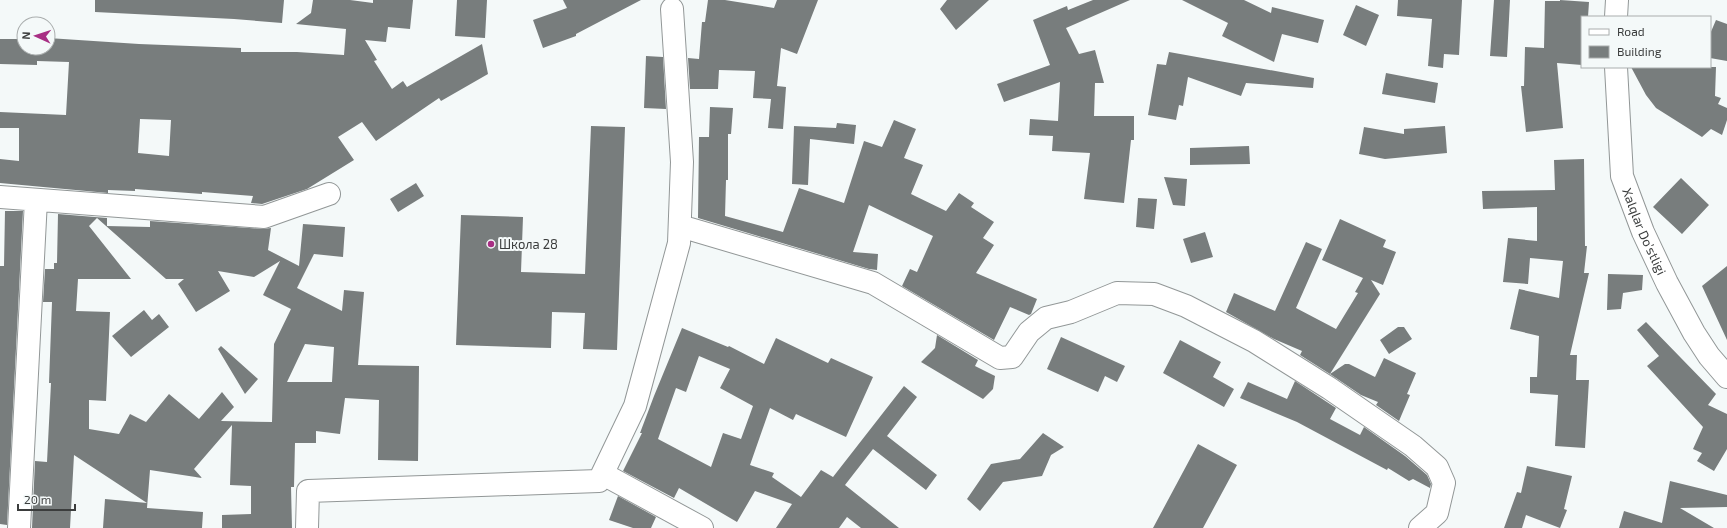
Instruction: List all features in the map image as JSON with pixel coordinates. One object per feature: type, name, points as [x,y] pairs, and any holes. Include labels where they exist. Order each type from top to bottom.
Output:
[{"type":"street","points":[[1616,16],[1617,0]]},
{"type":"street","points":[[307,528],[308,491],[599,481],[635,406],[679,244],[682,162],[672,9]]},
{"type":"street","name":"Xalqlar Do’stligi","points":[[1616,68],[1622,176],[1643,232],[1667,283],[1694,333],[1709,356],[1727,377]]},
{"type":"street","points":[[0,197],[264,217],[329,194]]},
{"type":"street","points":[[19,528],[36,200]]},
{"type":"street","points":[[680,226],[873,283],[1000,358],[1012,357],[1029,332],[1046,318],[1071,312],[1117,294],[1154,294],[1186,306],[1254,340],[1329,388],[1413,446],[1437,467],[1444,483],[1437,513],[1420,528]]},
{"type":"street","points":[[603,474],[702,528]]},
{"type":"building","points":[[95,0],[284,0],[282,23],[95,12]]},
{"type":"building","points":[[313,0],[350,0],[373,3],[373,0],[413,0],[410,29],[388,27],[386,42],[365,40],[377,60],[374,61],[392,89],[403,81],[407,87],[482,44],[488,74],[441,101],[439,98],[376,141],[362,122],[338,137],[354,160],[307,189],[262,204],[251,203],[253,196],[135,189],[135,191],[108,190],[108,193],[0,183],[0,159],[19,161],[19,128],[0,128],[0,112],[66,115],[69,62],[37,61],[37,65],[0,64],[0,39],[16,39],[16,56],[56,56],[56,39],[139,44],[241,48],[241,52],[297,52],[344,55],[346,29],[296,24],[311,13]],"holes":[[[140,119],[171,120],[169,156],[138,153]]]},
{"type":"building","points":[[457,0],[487,0],[485,38],[455,36]]},
{"type":"building","points":[[563,0],[641,0],[576,34],[576,36],[543,48],[533,20],[567,8]]},
{"type":"building","points":[[708,0],[725,0],[774,8],[777,0],[818,0],[797,54],[781,48],[777,86],[786,87],[783,129],[768,128],[771,99],[753,98],[755,71],[719,70],[718,89],[690,89],[688,58],[699,59],[702,22],[705,22]]},
{"type":"building","points":[[947,0],[989,0],[956,30],[940,9]]},
{"type":"building","points":[[1093,0],[1130,0],[1066,28],[1079,54],[1095,50],[1104,83],[1095,83],[1094,116],[1134,116],[1134,140],[1131,140],[1124,203],[1084,199],[1090,153],[1052,151],[1053,136],[1029,135],[1030,119],[1058,121],[1060,82],[1004,102],[997,84],[1050,65],[1033,20],[1067,6],[1068,10]]},
{"type":"building","points":[[1182,0],[1244,0],[1271,13],[1272,7],[1324,20],[1318,43],[1282,34],[1274,62],[1222,36],[1228,23]]},
{"type":"building","points":[[1398,0],[1462,0],[1459,55],[1444,54],[1443,68],[1428,66],[1432,19],[1397,16]]},
{"type":"building","points":[[1494,0],[1510,0],[1507,57],[1490,56]]},
{"type":"building","points":[[1545,1],[1589,2],[1588,16],[1581,16],[1581,65],[1557,63],[1563,128],[1526,132],[1521,86],[1524,86],[1525,47],[1544,48]]},
{"type":"building","points":[[1356,5],[1379,15],[1366,46],[1343,35]]},
{"type":"building","points":[[1716,20],[1727,24],[1727,61],[1711,58],[1711,32]]},
{"type":"building","points":[[1169,52],[1314,78],[1313,88],[1246,83],[1241,96],[1188,77],[1183,106],[1179,105],[1176,120],[1148,115],[1157,64],[1166,65]]},
{"type":"building","points":[[646,56],[663,57],[666,109],[644,108]]},
{"type":"building","points":[[1716,67],[1715,96],[1721,98],[1718,104],[1727,108],[1727,120],[1722,135],[1711,129],[1702,137],[1656,108],[1646,95],[1632,68]]},
{"type":"building","points":[[1386,73],[1438,83],[1435,103],[1382,94]]},
{"type":"building","points":[[710,107],[733,108],[731,134],[728,134],[728,180],[726,180],[725,216],[783,232],[799,188],[844,203],[864,141],[882,147],[894,120],[916,129],[904,158],[923,165],[911,194],[946,211],[959,193],[974,203],[971,207],[994,222],[983,238],[994,245],[976,273],[1037,299],[1031,314],[1029,315],[1010,307],[994,340],[902,286],[910,269],[917,272],[933,236],[869,205],[853,252],[878,254],[877,270],[869,269],[698,218],[699,137],[709,137]]},
{"type":"building","points":[[837,123],[856,125],[854,144],[810,139],[808,185],[792,184],[794,126],[836,128]]},
{"type":"building","name":"Школа 28","points":[[591,126],[625,127],[617,350],[583,349],[585,313],[552,312],[551,348],[456,345],[461,215],[523,217],[521,272],[585,274]]},
{"type":"building","points":[[1445,126],[1447,153],[1385,159],[1359,154],[1364,127],[1404,134],[1404,129]]},
{"type":"building","points":[[1249,146],[1250,164],[1190,165],[1190,148]]},
{"type":"building","points":[[1584,159],[1585,246],[1587,246],[1584,273],[1589,273],[1570,355],[1577,355],[1576,380],[1589,380],[1585,448],[1555,446],[1558,395],[1530,393],[1530,377],[1537,377],[1539,336],[1510,329],[1519,289],[1559,298],[1563,261],[1530,258],[1528,284],[1503,282],[1508,238],[1537,241],[1537,207],[1483,209],[1482,191],[1555,190],[1554,160]]},
{"type":"building","points":[[1164,177],[1187,179],[1185,206],[1173,205]]},
{"type":"building","points":[[1681,178],[1709,205],[1682,234],[1653,207]]},
{"type":"building","points":[[416,183],[424,196],[398,212],[390,199]]},
{"type":"building","points":[[1138,198],[1157,199],[1154,229],[1136,227]]},
{"type":"building","points":[[5,211],[23,211],[7,525],[0,524],[0,266],[4,266]]},
{"type":"building","points":[[58,214],[107,218],[107,226],[150,227],[150,221],[263,229],[271,228],[268,250],[299,266],[303,224],[345,227],[343,257],[314,254],[297,288],[342,311],[344,290],[364,292],[358,365],[419,366],[418,461],[378,460],[379,400],[345,398],[340,434],[316,431],[316,443],[295,443],[294,487],[291,487],[292,528],[222,528],[222,515],[251,514],[251,486],[230,485],[232,425],[194,469],[202,478],[150,470],[147,508],[203,512],[202,528],[103,528],[105,499],[147,503],[74,455],[70,528],[32,528],[35,461],[47,462],[51,383],[49,383],[52,302],[43,302],[45,269],[54,269],[54,263],[57,263]],"holes":[[[97,218],[166,279],[184,279],[178,284],[196,312],[230,291],[218,271],[254,277],[280,261],[263,295],[291,309],[274,344],[272,422],[221,421],[234,407],[222,392],[199,419],[169,394],[146,422],[130,414],[119,434],[89,429],[89,400],[106,401],[110,312],[76,311],[78,279],[131,279],[89,226]],[[305,344],[334,347],[332,382],[287,382]]]},
{"type":"building","points":[[1340,219],[1386,240],[1383,247],[1396,252],[1383,285],[1371,280],[1380,294],[1330,374],[1300,355],[1302,351],[1274,339],[1226,312],[1234,293],[1275,311],[1306,242],[1322,249],[1296,308],[1336,329],[1358,293],[1355,292],[1363,278],[1322,260]]},
{"type":"building","points":[[1205,232],[1213,257],[1191,263],[1183,239]]},
{"type":"building","points":[[1727,266],[1727,340],[1702,286]]},
{"type":"building","points":[[1608,274],[1643,275],[1642,290],[1623,293],[1621,309],[1607,310]]},
{"type":"building","points":[[144,310],[152,320],[159,314],[169,327],[131,357],[112,336]]},
{"type":"building","points":[[1646,322],[1716,394],[1708,405],[1727,414],[1727,449],[1714,471],[1697,461],[1702,453],[1693,449],[1703,427],[1647,366],[1659,356],[1637,330]]},
{"type":"building","points":[[1398,327],[1404,327],[1412,339],[1389,354],[1380,340]]},
{"type":"building","points":[[682,328],[728,347],[729,346],[764,364],[776,338],[828,363],[831,358],[873,377],[846,437],[796,414],[793,420],[770,408],[750,465],[774,473],[772,477],[801,497],[821,470],[833,477],[904,386],[917,397],[887,436],[937,475],[926,490],[873,449],[845,485],[899,528],[861,528],[847,517],[839,528],[776,528],[792,504],[755,491],[737,522],[679,488],[674,498],[623,471],[642,433],[640,433]],"holes":[[[699,356],[730,369],[720,388],[753,406],[741,439],[723,433],[711,467],[658,439],[676,388],[686,392]]]},
{"type":"building","points":[[937,335],[978,360],[975,366],[995,376],[993,389],[983,399],[921,362],[935,348]]},
{"type":"building","points":[[1061,337],[1125,366],[1117,382],[1105,376],[1098,392],[1047,369]]},
{"type":"building","points":[[1180,340],[1221,362],[1213,377],[1234,389],[1224,407],[1163,373]]},
{"type":"building","points":[[221,346],[258,379],[245,394],[218,349]]},
{"type":"building","points":[[1384,358],[1416,373],[1407,394],[1410,395],[1399,421],[1376,405],[1378,402],[1361,395],[1330,374],[1345,364],[1349,364],[1375,377]]},
{"type":"building","points":[[1295,381],[1336,408],[1330,419],[1360,435],[1364,427],[1405,456],[1427,475],[1431,484],[1430,488],[1413,479],[1409,481],[1388,468],[1387,470],[1297,422],[1240,398],[1248,382],[1287,399]]},
{"type":"building","points":[[1043,433],[1064,447],[1051,455],[1042,476],[1003,482],[980,511],[967,499],[991,464],[1020,459]]},
{"type":"building","points":[[1198,444],[1237,465],[1203,528],[1153,528]]},
{"type":"building","points":[[1527,466],[1572,476],[1564,509],[1567,510],[1560,528],[1526,515],[1522,528],[1504,528],[1517,492],[1521,493]]},
{"type":"building","points":[[1670,481],[1727,495],[1727,507],[1680,508],[1714,528],[1619,528],[1624,511],[1662,523]]},
{"type":"building","points":[[618,496],[656,517],[651,528],[633,528],[609,520]]},
{"type":"place","name":"Школа 28","points":[[491,244]]}]
